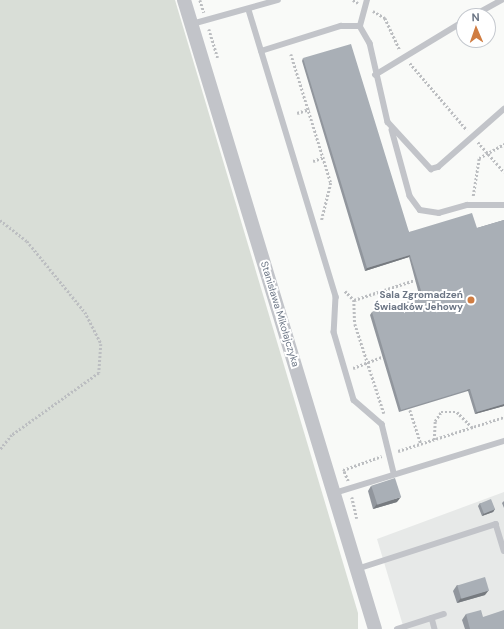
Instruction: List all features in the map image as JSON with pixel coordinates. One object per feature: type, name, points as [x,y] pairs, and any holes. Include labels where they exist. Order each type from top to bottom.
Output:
[{"type":"street","name":"Stanisława Mikołajczyka","points":[[184,0],[335,493],[374,629]]},
{"type":"lane","points":[[192,24],[249,10],[278,0]]},
{"type":"lane","points":[[360,26],[367,7],[367,0]]},
{"type":"lane","points":[[488,8],[502,0]]},
{"type":"lane","points":[[249,10],[336,297],[333,324],[354,400],[382,424],[394,473]]},
{"type":"lane","points":[[261,51],[342,26],[360,26]]},
{"type":"lane","points":[[360,26],[370,43],[375,75],[414,206],[428,213],[439,213],[473,204],[504,205]]},
{"type":"lane","points":[[375,75],[456,26]]},
{"type":"lane","points":[[392,128],[431,169],[504,109]]},
{"type":"lane","points":[[335,493],[394,473],[504,441]]},
{"type":"lane","points":[[357,568],[496,524],[504,551]]},
{"type":"lane","points":[[397,629],[416,626],[444,614]]},
{"type":"lane","points":[[432,618],[435,629]]},
{"type":"path","points":[[353,0],[386,18],[405,58],[504,172]]},
{"type":"path","points":[[291,54],[324,157],[332,190],[323,224]]},
{"type":"path","points":[[298,113],[309,109]]},
{"type":"path","points":[[473,204],[476,165],[487,151],[504,144]]},
{"type":"path","points":[[313,161],[324,157]]},
{"type":"path","points":[[0,220],[28,241],[85,312],[101,344],[99,373],[12,435],[0,450]]},
{"type":"path","points":[[354,300],[415,280]]},
{"type":"path","points":[[343,288],[354,300],[355,324],[387,418]]},
{"type":"path","points":[[345,371],[384,356]]},
{"type":"path","points":[[410,410],[420,444]]},
{"type":"path","points":[[434,440],[435,421],[441,412],[457,412],[473,428]]},
{"type":"path","points":[[359,526],[350,488],[343,470],[389,453],[473,428],[504,417]]},
{"type":"path","points":[[396,443],[400,450]]},
{"type":"shaded area","points":[[0,0],[175,0],[358,613],[358,629],[0,629]]},
{"type":"shaded area","points":[[504,492],[504,629],[404,629],[377,539]]},
{"type":"building","points":[[351,44],[409,232],[472,213],[477,228],[504,220],[504,404],[477,412],[470,389],[401,410],[372,312],[423,297],[410,255],[367,268],[303,58]]},
{"type":"building","points":[[395,478],[401,497],[377,505],[371,486]]},
{"type":"building","points":[[491,499],[495,509],[484,514],[480,503]]},
{"type":"building","points":[[485,577],[489,590],[461,599],[457,585]]},
{"type":"building","points":[[481,610],[483,617],[504,610],[504,629],[470,629],[466,614]]},
{"type":"place","name":"Sala Zgromadzeń Świadków Jehowy","points":[[471,300]]}]
